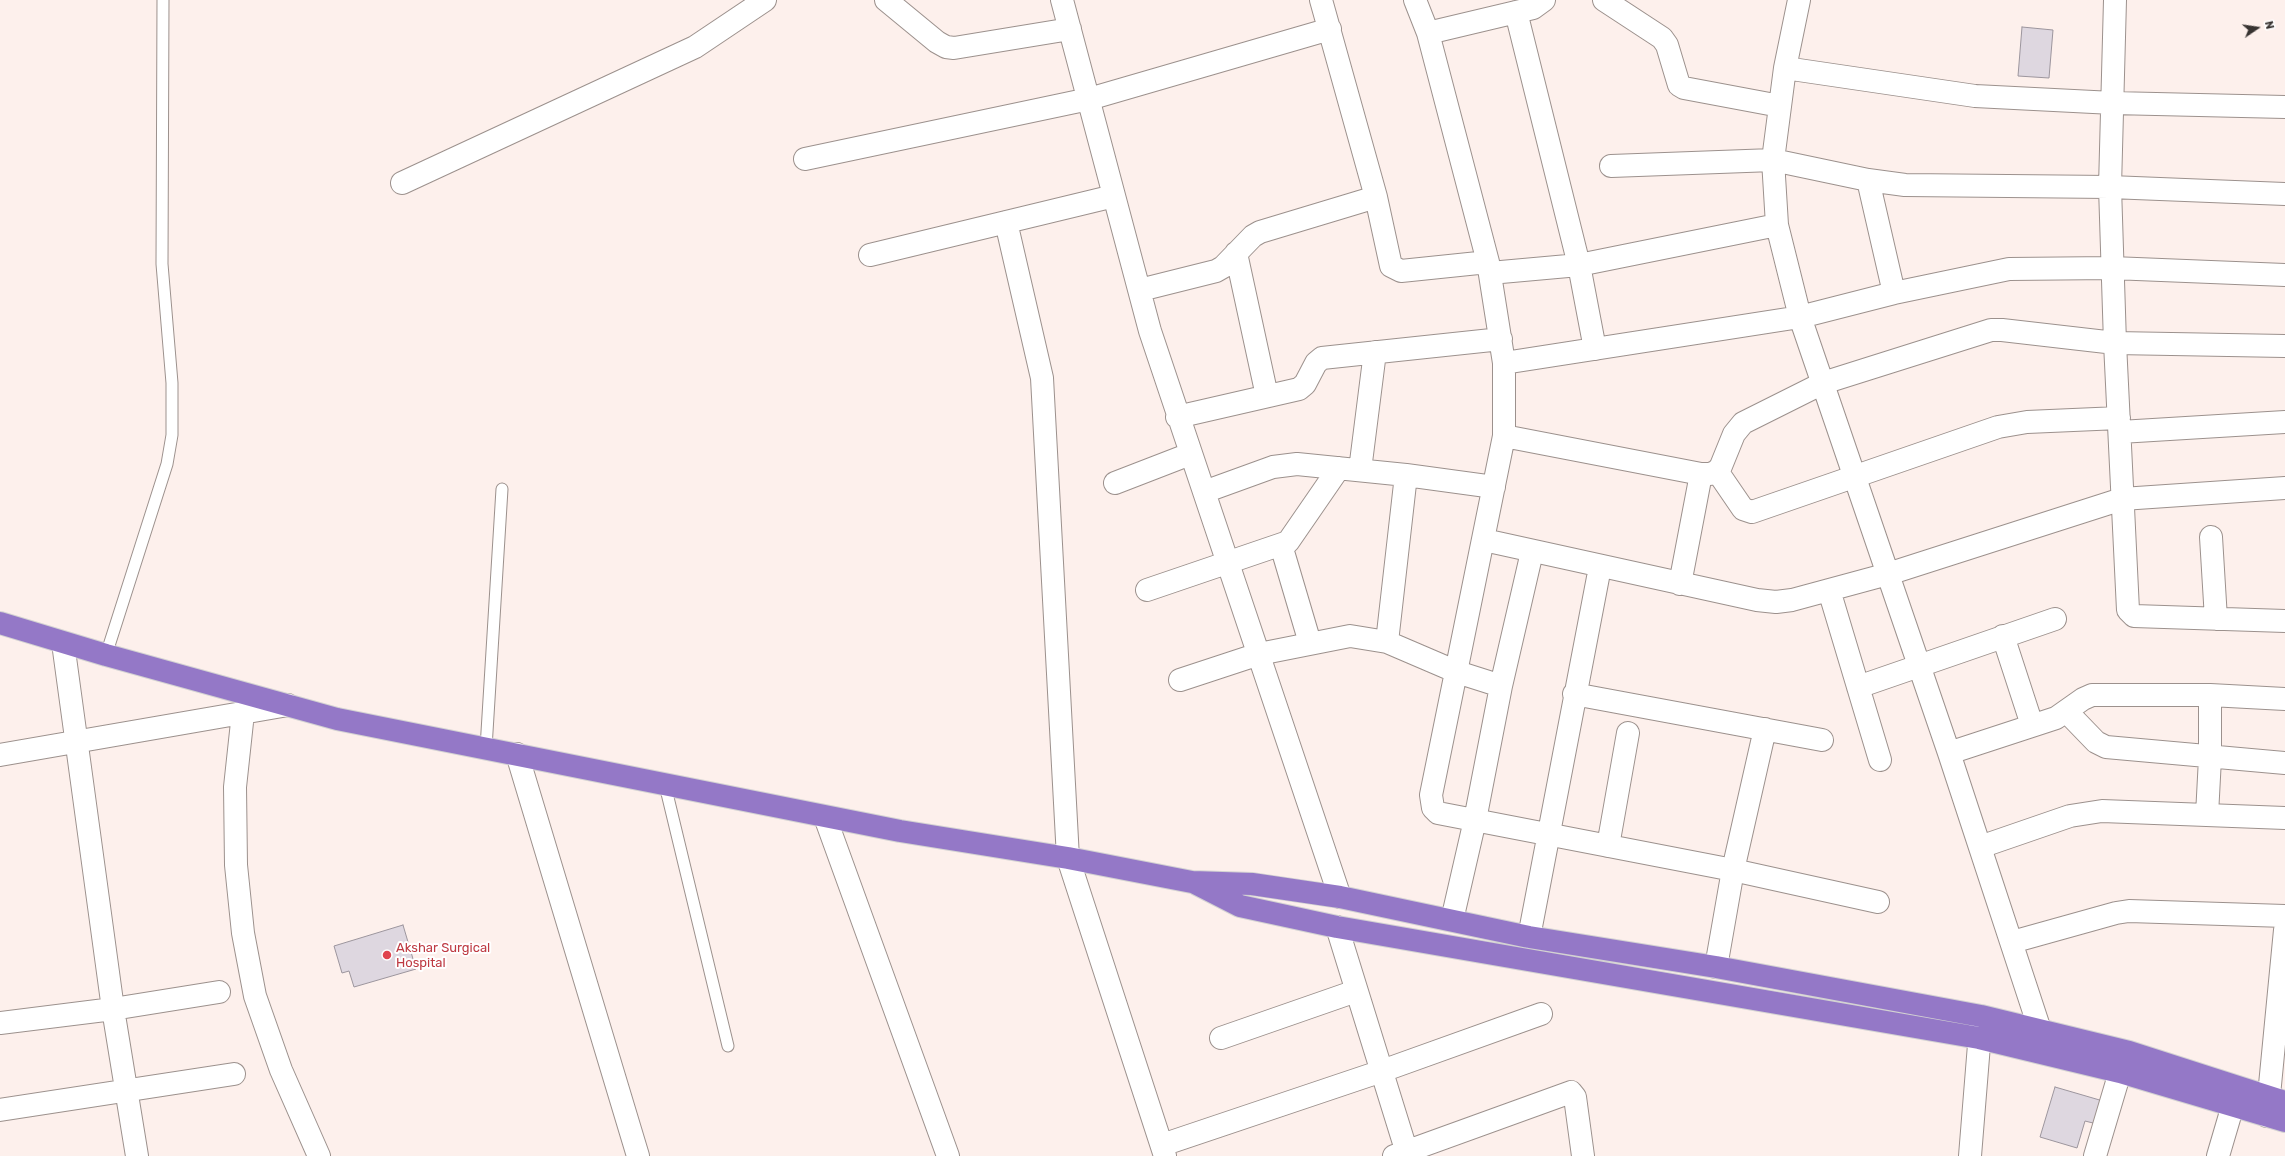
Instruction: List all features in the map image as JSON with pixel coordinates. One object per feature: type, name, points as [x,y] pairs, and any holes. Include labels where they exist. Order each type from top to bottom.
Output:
[{"type":"highway","points":[[0,623],[63,643],[337,719],[825,817],[1068,858],[1192,882],[1252,884],[1340,896],[1529,937],[1716,967],[1981,1016],[2129,1052],[2276,1109]]},
{"type":"highway","points":[[1192,882],[1240,906],[1337,927],[1979,1038],[2120,1072],[2233,1105],[2276,1109]]},
{"type":"street","points":[[402,183],[695,47],[765,0]]},
{"type":"street","points":[[886,0],[937,42],[946,47],[954,48],[1070,29]]},
{"type":"street","points":[[1062,0],[1150,331],[1177,416],[1340,896]]},
{"type":"street","points":[[1322,0],[1376,197],[1388,260],[1395,270],[1579,265],[1777,225]]},
{"type":"street","points":[[1414,0],[1428,34],[1489,268],[1504,363],[1504,436],[1431,802],[1433,808],[1438,813],[1733,870],[1878,902]]},
{"type":"street","points":[[1428,34],[1533,8],[1544,0]]},
{"type":"street","points":[[1604,0],[1662,38],[1667,45],[1679,85],[1684,88],[1780,106]]},
{"type":"street","points":[[1800,0],[1785,68],[1773,160],[1777,225],[1800,317],[1856,476],[2040,1030]]},
{"type":"street","points":[[2115,0],[2110,187],[2122,499],[2130,613],[2134,616],[2285,621]]},
{"type":"street","points":[[1516,12],[1579,265],[1596,349]]},
{"type":"street","points":[[805,159],[1089,99],[1330,29]]},
{"type":"street","points":[[1785,68],[1975,96],[2113,103],[2285,107]]},
{"type":"street","points":[[1611,166],[1773,160],[1868,180],[1923,185],[2110,187],[2285,194]]},
{"type":"street","points":[[1868,180],[1894,293]]},
{"type":"street","points":[[870,255],[1114,196]]},
{"type":"street","points":[[1140,290],[1216,271],[1223,267],[1253,236],[1260,232],[1376,197]]},
{"type":"street","points":[[1006,222],[1042,378],[1068,858],[1164,1151],[1541,1014]]},
{"type":"street","points":[[1236,253],[1267,396]]},
{"type":"street","points":[[1504,363],[1800,317],[1894,293],[2009,269],[2112,268],[2285,275]]},
{"type":"street","points":[[1680,584],[1709,473],[1737,427],[1823,383],[1991,330],[2115,343],[2285,346]]},
{"type":"street","points":[[1177,416],[1302,388],[1316,363],[1322,358],[1501,339]]},
{"type":"street","points":[[1147,590],[1282,545],[1293,538],[1350,469],[1375,352]]},
{"type":"street","points":[[1504,436],[1709,473],[1743,509],[1752,512],[2012,423],[2120,425],[2285,422]]},
{"type":"street","points":[[1115,483],[1190,454]]},
{"type":"street","points":[[1204,492],[1285,464],[1350,469],[1494,486]]},
{"type":"street","points":[[1387,642],[1406,475]]},
{"type":"street","points":[[1484,540],[1680,584],[1756,600],[1776,602],[1792,600],[1888,574],[2122,499],[2285,488]]},
{"type":"street","points":[[2211,537],[2216,619]]},
{"type":"street","points":[[1282,545],[1310,643]]},
{"type":"street","points":[[1452,920],[1475,820],[1501,686],[1532,552]]},
{"type":"street","points":[[1529,937],[1547,834],[1600,567]]},
{"type":"street","points":[[1829,590],[1880,760]]},
{"type":"street","points":[[1858,687],[2055,619]]},
{"type":"street","points":[[1180,680],[1259,654],[1350,636],[1387,642],[1457,672],[1501,686]]},
{"type":"street","points":[[2003,636],[2032,725]]},
{"type":"street","points":[[63,643],[113,1009],[137,1156]]},
{"type":"street","points":[[1574,694],[1822,740]]},
{"type":"street","points":[[1949,753],[2067,712],[2083,699],[2092,695],[2210,695],[2285,699]]},
{"type":"street","points":[[2207,815],[2210,758],[2210,695]]},
{"type":"street","points":[[0,755],[288,705]]},
{"type":"street","points":[[2067,712],[2100,745],[2210,758],[2285,763]]},
{"type":"street","points":[[242,713],[235,787],[236,865],[243,933],[255,996],[281,1070],[319,1156]]},
{"type":"street","points":[[1716,967],[1733,870],[1765,729]]},
{"type":"street","points":[[1608,846],[1628,733]]},
{"type":"street","points":[[517,754],[638,1156]]},
{"type":"street","points":[[1980,848],[2070,816],[2087,812],[2102,811],[2285,818]]},
{"type":"street","points":[[825,817],[948,1156]]},
{"type":"street","points":[[2012,942],[2116,913],[2129,911],[2285,916]]},
{"type":"street","points":[[1337,927],[1382,1071],[1403,1154],[1571,1092],[1575,1097],[1583,1156]]},
{"type":"street","points":[[2276,1109],[2285,930]]},
{"type":"street","points":[[1221,1038],[1356,991]]},
{"type":"street","points":[[0,1023],[113,1009],[219,992]]},
{"type":"street","points":[[1970,1156],[1981,1016]]},
{"type":"street","points":[[2095,1156],[2120,1072]]},
{"type":"street","points":[[0,1110],[127,1092],[234,1074]]},
{"type":"street","points":[[2218,1156],[2233,1105]]},
{"type":"street","points":[[306,1156],[309,1133]]},
{"type":"lane","points":[[106,655],[166,464],[172,435],[172,383],[162,264],[163,0]]},
{"type":"lane","points":[[486,748],[502,489]]},
{"type":"lane","points":[[665,785],[728,1046]]},
{"type":"building","points":[[2022,27],[2053,30],[2049,78],[2018,76]]},
{"type":"building","points":[[403,925],[416,969],[354,987],[349,971],[342,973],[334,946]]},
{"type":"building","points":[[2055,1087],[2103,1101],[2097,1124],[2085,1121],[2077,1148],[2040,1137]]},
{"type":"place","name":"Akshar Surgical Hospital","points":[[387,955]]}]
